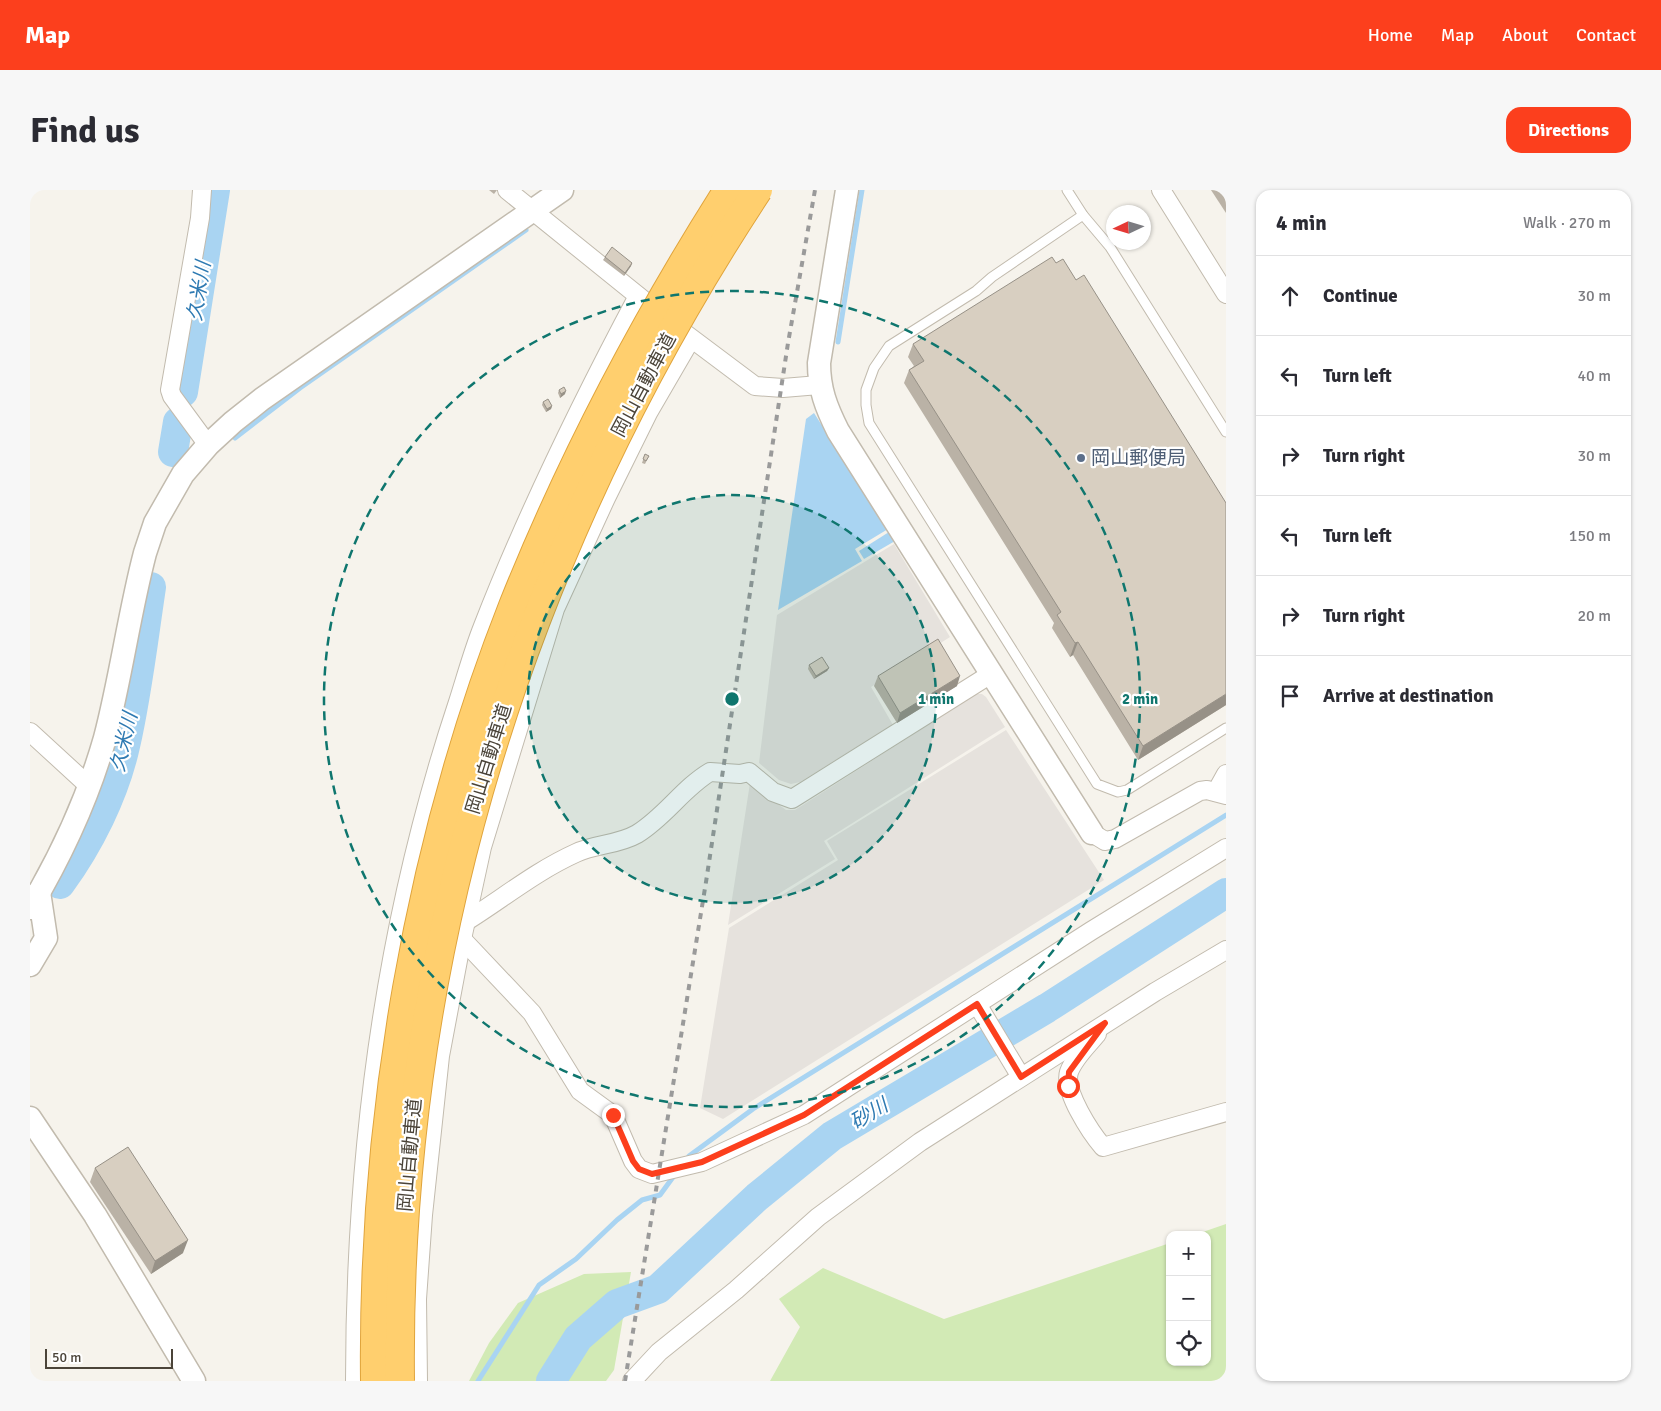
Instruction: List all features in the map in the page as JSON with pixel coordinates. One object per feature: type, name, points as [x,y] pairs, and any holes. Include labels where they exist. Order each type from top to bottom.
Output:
[{"type":"highway","name":"岡山自動車道","points":[[375,1381],[374,1321],[378,1216],[390,1096],[410,973],[439,837],[474,718],[512,608],[562,490],[629,356],[728,190]]},
{"type":"highway","name":"岡山自動車道","points":[[400,1381],[404,1218],[415,1098],[434,976],[462,852],[498,724],[536,617],[595,481],[652,366],[722,245],[758,190]]},
{"type":"street","points":[[202,190],[200,218],[170,390],[172,396],[208,445]]},
{"type":"street","points":[[507,190],[691,339],[755,386],[784,388],[819,385]]},
{"type":"street","points":[[30,964],[46,938],[35,900],[71,830],[89,786],[104,738],[138,581],[155,523],[183,474],[208,445],[262,399],[562,190]]},
{"type":"street","points":[[846,190],[819,362],[819,385],[824,404],[838,431],[1092,832],[1105,840],[1115,839],[1200,790],[1221,793],[1226,774]]},
{"type":"street","points":[[1161,190],[1226,294]]},
{"type":"street","points":[[356,1381],[359,1214],[372,1080],[408,877],[440,755],[482,628],[521,536],[597,373],[638,296]]},
{"type":"street","points":[[418,1381],[417,1298],[423,1215],[440,1056],[463,931],[482,847],[555,609],[606,498],[648,413],[691,339]]},
{"type":"street","points":[[463,931],[552,865],[578,852],[626,840],[638,834],[657,820],[710,772],[740,774],[749,772],[773,792],[792,799],[991,674]]},
{"type":"street","points":[[30,732],[89,786]]},
{"type":"street","points":[[463,931],[532,1013],[580,1091],[613,1115],[633,1161],[639,1169],[652,1174],[702,1162],[804,1115],[979,1007],[1226,848]]},
{"type":"street","points":[[632,1381],[659,1352],[736,1290],[818,1217],[920,1142],[1018,1073],[1226,950]]},
{"type":"street","points":[[979,1007],[1018,1073]]},
{"type":"street","points":[[1105,1023],[1069,1072],[1068,1086],[1091,1132],[1103,1147],[1226,1112]]},
{"type":"street","points":[[30,1118],[95,1215],[194,1381]]},
{"type":"lane","points":[[1066,190],[1083,215],[1110,248],[1226,432]]},
{"type":"lane","points":[[1083,215],[992,277],[976,291],[889,346],[874,368],[866,390],[869,423],[1097,784],[1118,792],[1127,790],[1226,728]]},
{"type":"shaded area","points":[[894,544],[950,637],[871,687],[893,725],[800,782],[791,784],[779,780],[759,763],[777,615]]},
{"type":"shaded area","points":[[976,694],[982,694],[986,697],[1005,727],[824,841],[835,859],[728,925],[750,783],[786,810],[795,810]]},
{"type":"shaded area","points":[[1006,730],[1104,880],[723,1119],[700,1108],[729,928],[838,860],[827,841]]},
{"type":"green space","points":[[1226,1224],[1226,1381],[770,1381],[800,1327],[779,1299],[823,1268],[944,1319],[1166,1244],[1166,1366],[1211,1366],[1211,1231],[1206,1231]]},
{"type":"green space","points":[[631,1272],[614,1370],[606,1381],[469,1381],[489,1343],[518,1303],[584,1274]]},
{"type":"water","points":[[814,413],[888,529],[855,549],[862,561],[778,610],[806,419]]},
{"type":"water","points":[[889,532],[895,541],[864,559],[859,551]]},
{"type":"building","points":[[612,247],[632,263],[625,273],[605,257]]},
{"type":"building","points":[[1052,257],[1056,263],[1063,259],[1076,280],[1084,275],[1226,503],[1226,694],[1143,746],[1078,642],[1075,643],[1057,615],[1061,612],[909,370],[924,361],[913,344]]},
{"type":"building","points":[[564,387],[566,391],[561,394],[559,390]]},
{"type":"building","points":[[548,399],[552,406],[547,409],[543,402]]},
{"type":"building","points":[[645,454],[649,456],[646,461],[643,459]]},
{"type":"building","points":[[938,639],[960,676],[900,713],[878,676]]},
{"type":"building","points":[[822,657],[829,668],[816,676],[809,665]]},
{"type":"building","points":[[128,1147],[188,1240],[155,1261],[95,1168]]},
{"type":"waterway","name":"久米川","points":[[183,392],[215,190]]},
{"type":"waterway","points":[[838,342],[862,190]]},
{"type":"waterway","points":[[235,438],[300,388],[526,230]]},
{"type":"waterway","name":"久米川","points":[[173,452],[178,422]]},
{"type":"waterway","name":"久米川","points":[[60,884],[90,836],[107,801],[120,764],[133,707],[151,587]]},
{"type":"waterway","points":[[689,1156],[753,1109],[1226,815]]},
{"type":"waterway","name":"砂川","points":[[551,1381],[578,1338],[617,1304],[658,1289],[757,1197],[832,1136],[1047,1008],[1226,893]]},
{"type":"waterway","points":[[478,1381],[539,1285],[576,1259],[617,1220],[642,1200],[660,1195],[676,1173]]},
{"type":"railway","points":[[625,1381],[706,882],[788,343],[815,190]]},
{"type":"place","name":"岡山郵便局","points":[[1081,458]]},
{"type":"route","points":[[613,1115],[633,1161],[639,1169],[652,1174],[702,1162],[804,1115],[977,1004],[1021,1077],[1105,1023],[1069,1072],[1068,1086]]}]
